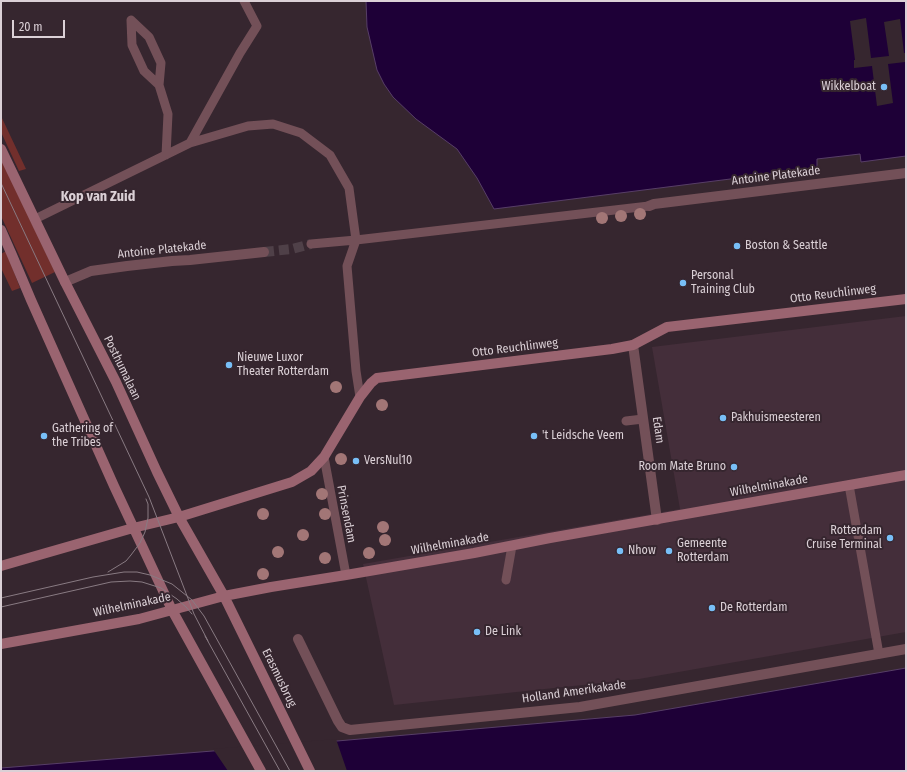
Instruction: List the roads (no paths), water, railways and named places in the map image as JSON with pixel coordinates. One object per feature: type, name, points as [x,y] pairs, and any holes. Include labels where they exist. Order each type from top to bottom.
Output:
[{"type":"main road","name":"Posthumalaan","points":[[1,149],[65,282],[116,382],[156,472],[179,517],[224,596]]},
{"type":"main road","points":[[1,230],[31,300],[172,610],[261,771]]},
{"type":"main road","name":"Otto Reuchlinweg","points":[[179,517],[292,482],[311,471],[324,457],[360,397],[371,383],[378,378],[612,349],[633,345],[667,327],[906,299]]},
{"type":"main road","name":"Wilhelminakade","points":[[1,644],[139,619],[224,596],[271,587],[512,546],[906,475]]},
{"type":"main road","points":[[1,566],[134,528],[179,517]]},
{"type":"main road","name":"Erasmusbrug","points":[[224,596],[310,771]]},
{"type":"street","name":"Antoine Platekade","points":[[649,206],[654,204],[906,174]]},
{"type":"street","name":"Antoine Platekade","points":[[65,282],[91,271],[264,252]]},
{"type":"street","name":"Edam","points":[[633,345],[657,520]]},
{"type":"street","name":"Holland Amerikakade","points":[[298,638],[338,721],[342,727],[350,730],[580,706],[906,649]]},
{"type":"lane","points":[[190,143],[240,53],[257,26],[244,1]]},
{"type":"lane","points":[[159,85],[144,71],[132,45],[131,20],[149,37],[161,63],[159,85],[168,114],[166,155]]},
{"type":"lane","points":[[35,219],[190,143],[248,126],[273,124],[301,133],[330,155],[349,188],[356,240],[347,266],[356,372],[360,397]]},
{"type":"lane","points":[[311,244],[649,206]]},
{"type":"lane","points":[[626,421],[643,419]]},
{"type":"lane","name":"Prinsendam","points":[[324,457],[346,575]]},
{"type":"lane","points":[[849,485],[879,654]]},
{"type":"lane","points":[[506,580],[512,546]]},
{"type":"tunnel","points":[[264,252],[292,249],[311,244]]},
{"type":"tram line","points":[[1,183],[149,497],[194,614],[208,641]]},
{"type":"tram line","points":[[108,572],[126,561],[140,543],[145,532],[148,518],[148,504],[146,499]]},
{"type":"tram line","points":[[1,598],[93,577],[124,572],[137,572],[150,575],[172,584],[192,600],[204,616],[290,771]]},
{"type":"tram line","points":[[1,607],[111,582],[130,581],[142,582],[161,588],[177,599],[192,614]]},
{"type":"tram line","points":[[205,636],[280,771]]},
{"type":"place","name":"Wikkelboat","points":[[884,87]]},
{"type":"place","name":"Boston & Seattle","points":[[737,246]]},
{"type":"place","name":"Personal Training Club","points":[[683,283]]},
{"type":"place","name":"Nieuwe Luxor Theater Rotterdam","points":[[229,365]]},
{"type":"place","name":"Pakhuismeesteren","points":[[723,418]]},
{"type":"place","name":"Gathering of the Tribes","points":[[44,436]]},
{"type":"place","name":"'t Leidsche Veem","points":[[534,436]]},
{"type":"place","name":"VersNul10","points":[[356,461]]},
{"type":"place","name":"Room Mate Bruno","points":[[734,467]]},
{"type":"place","name":"Rotterdam Cruise Terminal","points":[[890,538]]},
{"type":"place","name":"Nhow","points":[[620,551]]},
{"type":"place","name":"Gemeente Rotterdam","points":[[669,551]]},
{"type":"place","name":"De Rotterdam","points":[[712,608]]},
{"type":"place","name":"De Link","points":[[477,632]]},
{"type":"district","name":"Kop van Zuid","points":[[98,197]]}]
